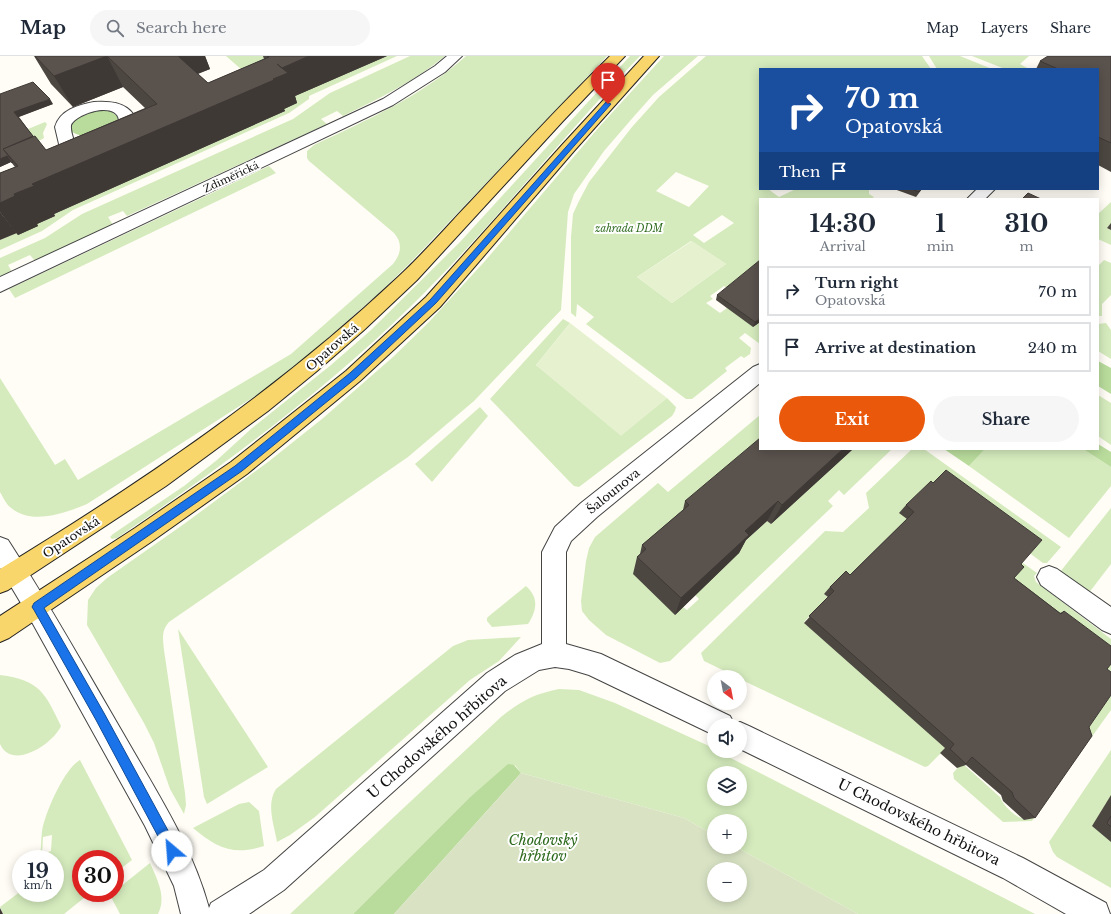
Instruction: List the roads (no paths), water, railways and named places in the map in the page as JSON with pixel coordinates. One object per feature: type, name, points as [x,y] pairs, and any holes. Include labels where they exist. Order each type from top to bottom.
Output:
[{"type":"main road","name":"Opatovská","points":[[8,577],[86,528],[192,456],[276,394],[325,354],[405,281],[618,56]]},
{"type":"main road","points":[[0,630],[37,607],[238,468],[353,376],[433,302],[573,142],[652,56]]},
{"type":"street","name":"Zdiměřická","points":[[0,285],[388,102],[440,69],[455,56]]},
{"type":"street","points":[[976,198],[986,190]]},
{"type":"street","name":"Šalounova","points":[[554,655],[554,552],[563,534],[589,510],[759,373]]},
{"type":"street","points":[[0,547],[8,577],[37,607],[155,816],[188,883],[196,914]]},
{"type":"street","points":[[1049,577],[1111,622]]},
{"type":"street","name":"U Chodovského hřbitova","points":[[222,914],[274,880],[496,682],[515,669],[535,659],[554,655],[592,663],[707,719]]},
{"type":"street","name":"U Chodovského hřbitova","points":[[747,737],[1013,868],[1095,914]]},
{"type":"park label","name":"zahrada DDM","points":[[629,228]]},
{"type":"park label","name":"Chodovský hřbitov","points":[[543,848]]}]
